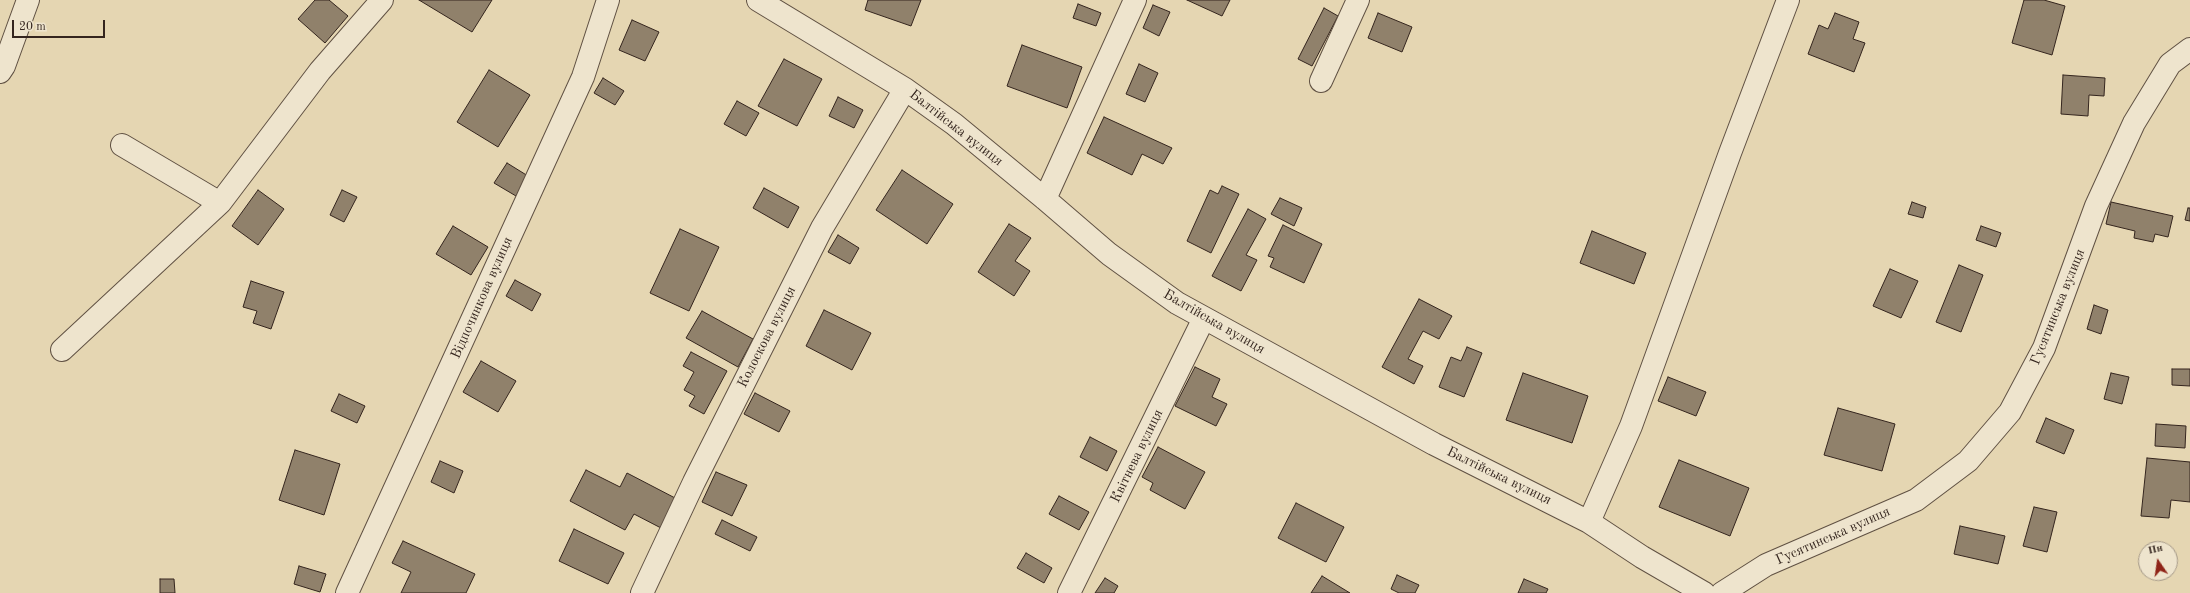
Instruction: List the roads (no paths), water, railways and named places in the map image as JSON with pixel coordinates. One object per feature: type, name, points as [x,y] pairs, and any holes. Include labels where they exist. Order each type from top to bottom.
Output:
[{"type":"street","points":[[0,72],[4,66],[28,0]]},
{"type":"street","points":[[62,350],[220,203],[320,71],[382,0]]},
{"type":"street","name":"Відпочинкова вулиця","points":[[347,593],[583,77],[608,0]]},
{"type":"street","name":"Балтійська вулиця","points":[[758,0],[905,89],[954,124],[1109,254],[1177,303],[1434,444],[1589,522],[1642,557],[1704,593]]},
{"type":"street","points":[[1045,199],[1135,0]]},
{"type":"street","points":[[1321,81],[1358,0]]},
{"type":"street","points":[[1589,522],[1631,426],[1730,153],[1788,0]]},
{"type":"street","name":"Гусятинська вулиця","points":[[1722,593],[1766,565],[1916,500],[1968,462],[2010,412],[2044,348],[2096,206],[2134,123],[2170,64],[2190,49]]},
{"type":"street","name":"Колоскова вулиця","points":[[642,593],[694,482],[822,228],[905,89]]},
{"type":"street","points":[[122,145],[220,203]]},
{"type":"street","name":"Квітнева вулиця","points":[[1069,593],[1204,318]]}]
